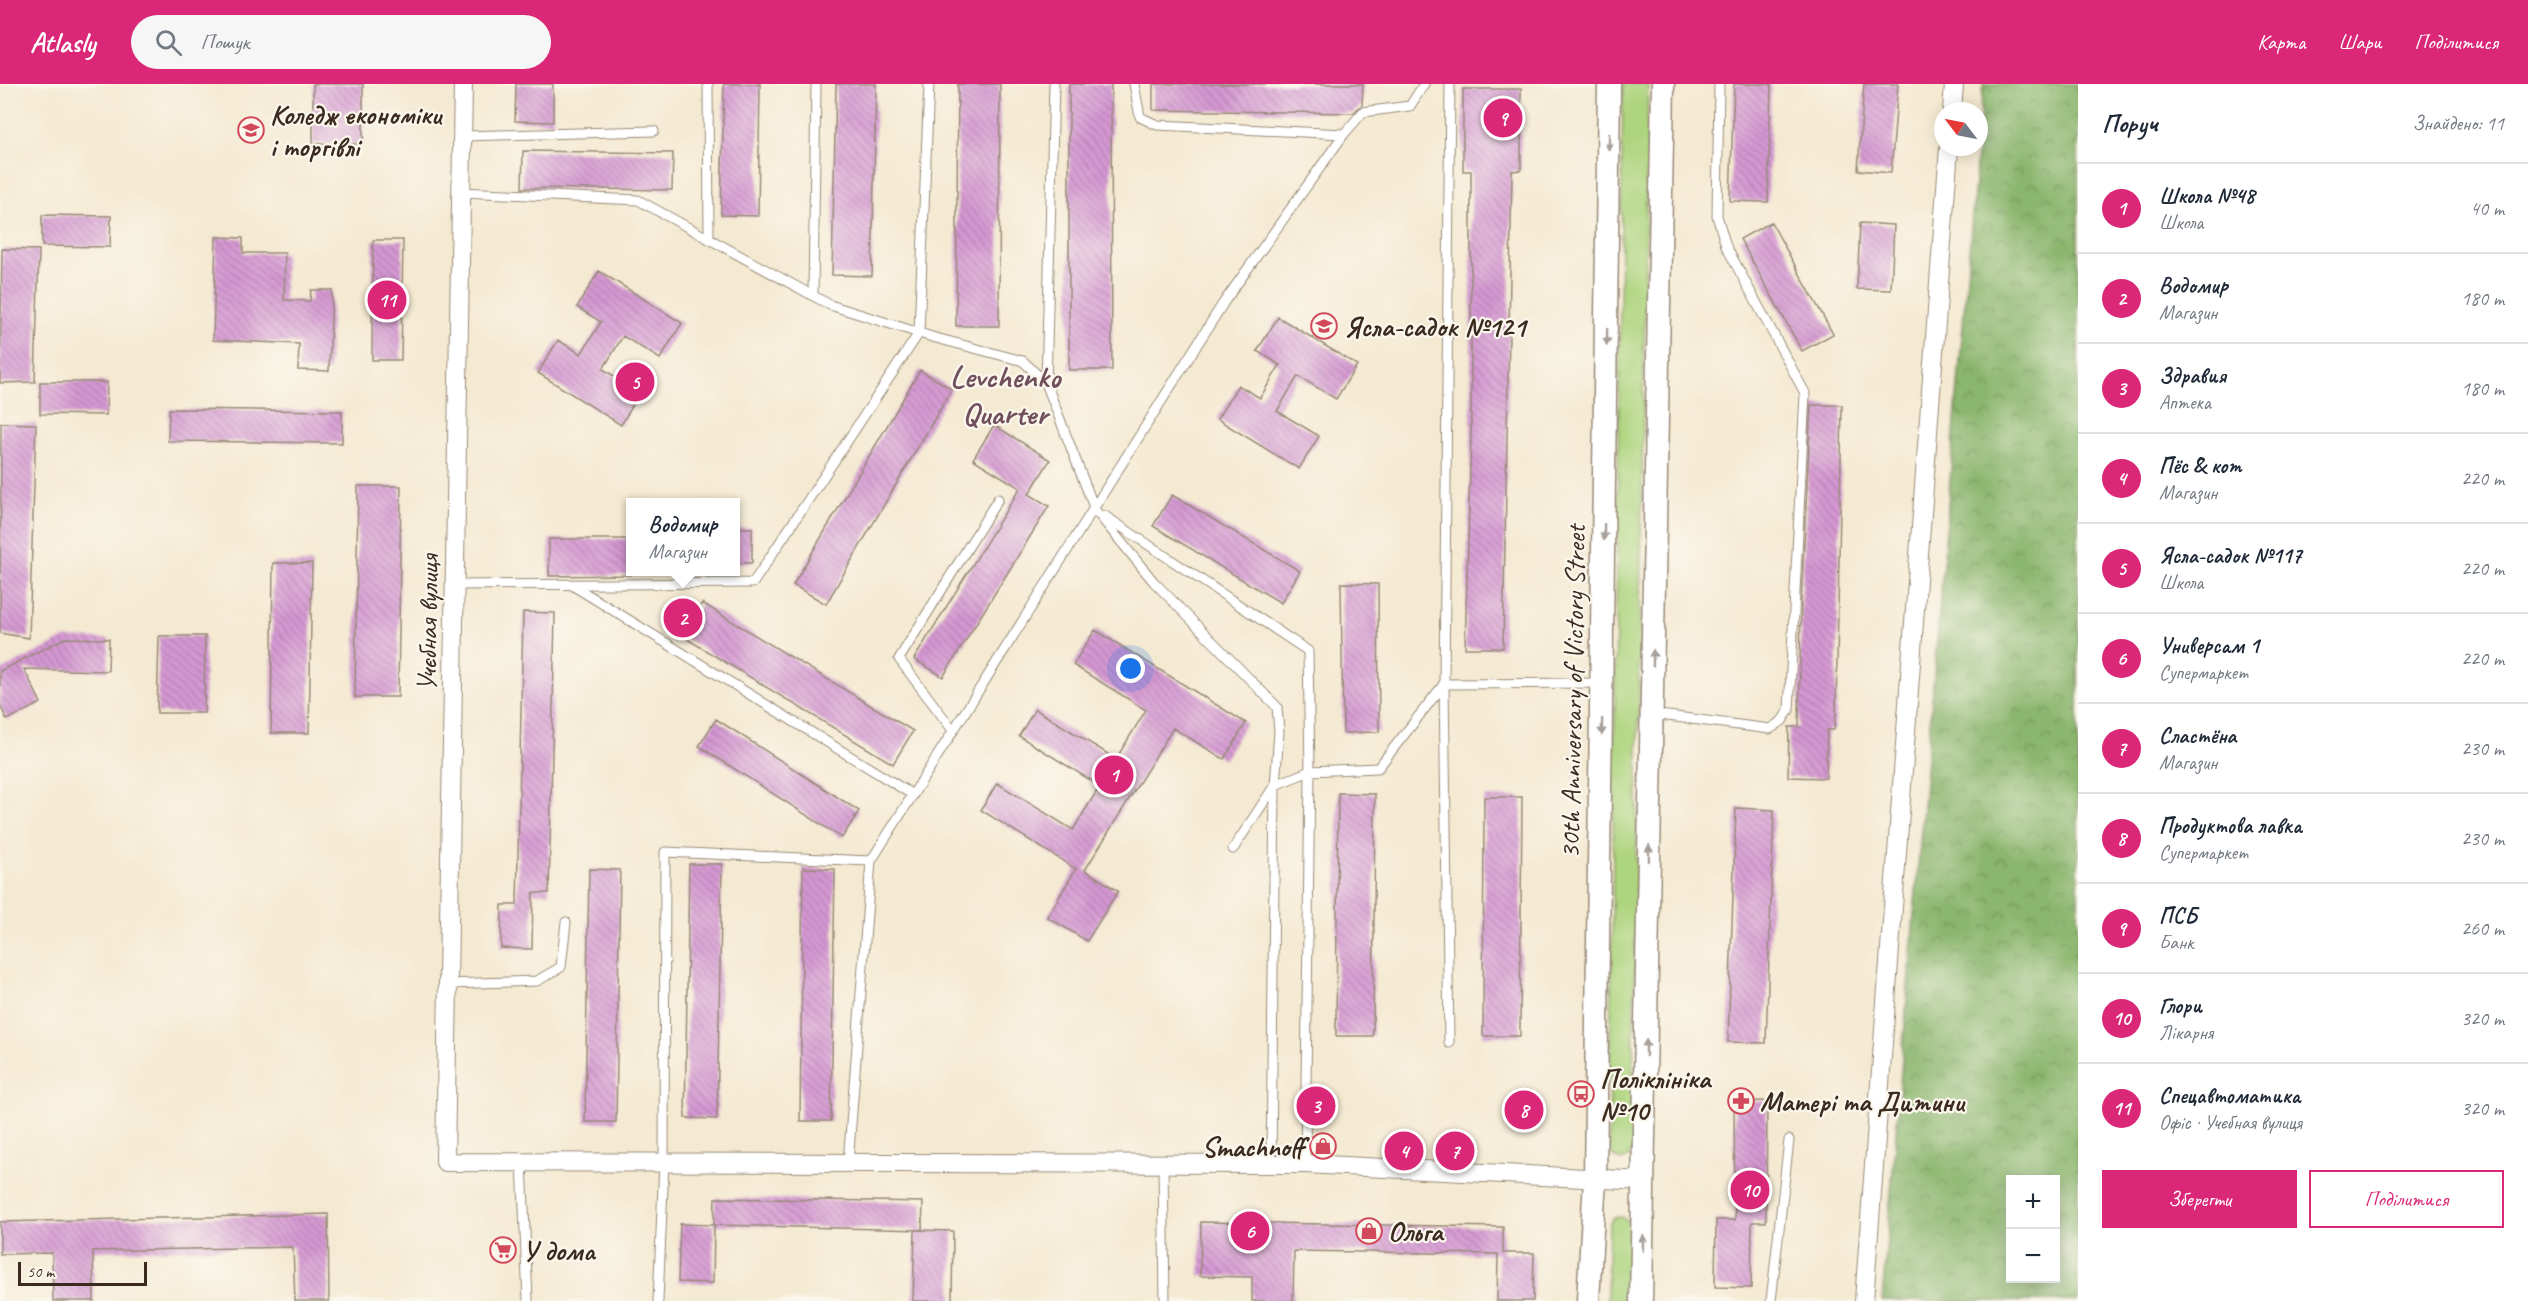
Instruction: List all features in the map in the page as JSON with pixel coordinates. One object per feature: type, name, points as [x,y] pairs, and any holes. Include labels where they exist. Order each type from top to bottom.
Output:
[{"type":"street","name":"Учєбная вулиця","points":[[463,84],[445,1162],[522,1162]]},
{"type":"street","name":"30th Anniversary of Victory Street","points":[[1588,1301],[1594,1179],[1603,683],[1610,84]]},
{"type":"street","points":[[1641,1301],[1663,84]]},
{"type":"street","points":[[1953,102],[1954,84]]},
{"type":"street","points":[[1864,1301],[1948,156]]},
{"type":"street","points":[[522,1162],[1305,1164],[1644,1181]]},
{"type":"lane","points":[[708,84],[709,239]]},
{"type":"lane","points":[[813,295],[816,84]]},
{"type":"lane","points":[[454,585],[753,584],[919,333],[929,84]]},
{"type":"lane","points":[[1054,84],[1046,383],[1095,510],[1154,582],[1277,707],[1279,732],[1275,785],[1271,1165]]},
{"type":"lane","points":[[1134,84],[1140,117],[1156,125],[1344,134]]},
{"type":"lane","points":[[848,1164],[871,861],[952,729],[1095,510],[1224,302],[1344,134],[1363,112],[1410,106],[1424,84]]},
{"type":"lane","points":[[1449,1043],[1444,684],[1450,84]]},
{"type":"lane","points":[[1652,714],[1770,729],[1782,721],[1789,710],[1804,393],[1726,246],[1717,216],[1719,84]]},
{"type":"lane","points":[[462,136],[654,131]]},
{"type":"lane","points":[[461,192],[638,200],[830,305],[919,333],[1023,361],[1046,383]]},
{"type":"lane","points":[[952,729],[899,659],[998,499]]},
{"type":"lane","points":[[1095,510],[1308,651],[1310,771],[1305,1164]]},
{"type":"lane","points":[[572,585],[913,795]]},
{"type":"lane","points":[[1444,684],[1603,683]]},
{"type":"lane","points":[[1233,849],[1275,785],[1310,771],[1378,768],[1444,684]]},
{"type":"lane","points":[[658,1301],[663,1163],[665,852],[871,861]]},
{"type":"lane","points":[[448,984],[537,981],[561,967],[566,922]]},
{"type":"lane","points":[[1771,1301],[1789,1140]]},
{"type":"lane","points":[[522,1162],[528,1301]]},
{"type":"lane","points":[[1163,1165],[1165,1301]]},
{"type":"green space","points":[[1623,84],[1648,84],[1632,1152],[1622,1161],[1611,1155],[1609,1149]]},
{"type":"green space","points":[[1983,84],[2078,84],[2078,1301],[1882,1301],[1977,156],[1988,156],[1988,102],[1982,102]]},
{"type":"green space","points":[[1622,1217],[1628,1221],[1632,1230],[1630,1301],[1607,1301],[1609,1224],[1613,1218]]},
{"type":"building","points":[[313,84],[363,84],[363,144],[313,144]]},
{"type":"building","points":[[516,84],[553,84],[553,122],[515,121]]},
{"type":"building","points":[[724,84],[760,84],[758,216],[721,215]]},
{"type":"building","points":[[836,84],[876,84],[872,276],[832,275]]},
{"type":"building","points":[[958,84],[1000,84],[999,326],[956,326]]},
{"type":"building","points":[[1069,84],[1111,84],[1112,370],[1069,370]]},
{"type":"building","points":[[1153,84],[1363,84],[1362,105],[1353,113],[1153,110]]},
{"type":"building","points":[[1734,84],[1771,84],[1768,202],[1730,201]]},
{"type":"building","points":[[1864,84],[1898,84],[1891,173],[1858,170]]},
{"type":"building","points":[[1463,89],[1521,89],[1521,170],[1512,171],[1503,648],[1465,648],[1471,434],[1471,171],[1463,171]]},
{"type":"building","points":[[523,151],[673,153],[672,190],[522,188]]},
{"type":"building","points":[[42,215],[111,216],[110,247],[42,246]]},
{"type":"building","points":[[1771,222],[1833,334],[1802,351],[1740,239]]},
{"type":"building","points":[[1860,223],[1894,225],[1891,290],[1857,289]]},
{"type":"building","points":[[216,237],[243,238],[243,253],[285,253],[284,300],[310,301],[311,290],[332,290],[329,371],[298,370],[299,344],[213,340]]},
{"type":"building","points":[[373,240],[403,240],[401,360],[372,360]]},
{"type":"building","points":[[2,249],[39,250],[35,382],[0,383]]},
{"type":"building","points":[[599,271],[682,323],[660,359],[623,336],[603,369],[640,393],[621,425],[538,373],[558,340],[581,354],[601,322],[577,307]]},
{"type":"building","points":[[1278,317],[1357,365],[1336,399],[1298,376],[1277,411],[1319,436],[1299,469],[1217,419],[1238,385],[1260,398],[1280,365],[1257,351]]},
{"type":"building","points":[[920,370],[952,389],[826,604],[793,585]]},
{"type":"building","points":[[40,382],[107,382],[106,415],[40,414]]},
{"type":"building","points":[[1811,405],[1842,405],[1836,713],[1834,730],[1827,730],[1826,778],[1788,777],[1789,727],[1799,727],[1801,604]]},
{"type":"building","points":[[169,409],[342,411],[342,443],[168,441]]},
{"type":"building","points":[[1,423],[36,424],[29,638],[0,633]]},
{"type":"building","points":[[994,425],[1050,460],[1029,494],[1049,506],[943,677],[914,659],[1020,488],[973,459]]},
{"type":"building","points":[[358,486],[401,486],[398,697],[355,697]]},
{"type":"building","points":[[1172,495],[1300,571],[1281,603],[1153,526]]},
{"type":"building","points":[[740,528],[752,528],[752,563],[740,563]]},
{"type":"building","points":[[549,539],[626,539],[626,575],[549,576]]},
{"type":"building","points":[[273,563],[312,563],[309,733],[271,733]]},
{"type":"building","points":[[1341,583],[1378,584],[1379,732],[1343,733]]},
{"type":"building","points":[[702,603],[913,731],[893,764],[682,636]]},
{"type":"building","points":[[523,612],[555,613],[549,893],[533,893],[532,949],[501,948],[502,905],[517,905]]},
{"type":"building","points":[[1095,630],[1246,723],[1224,759],[1173,728],[1085,870],[1118,891],[1087,941],[1047,917],[1076,869],[981,810],[997,783],[1073,830],[1100,786],[1019,736],[1035,709],[1116,759],[1146,710],[1073,665]]},
{"type":"building","points":[[159,636],[205,636],[204,713],[157,713]]},
{"type":"building","points":[[65,638],[109,639],[108,671],[24,669],[41,703],[7,720],[0,705],[0,671]]},
{"type":"building","points":[[716,719],[859,811],[842,838],[699,746]]},
{"type":"building","points":[[1338,793],[1375,794],[1373,1036],[1336,1036]]},
{"type":"building","points":[[1484,797],[1522,797],[1520,1036],[1483,1036]]},
{"type":"building","points":[[1736,808],[1774,810],[1766,1043],[1728,1042]]},
{"type":"building","points":[[689,864],[722,864],[717,1119],[685,1118]]},
{"type":"building","points":[[803,868],[835,869],[831,1121],[800,1121]]},
{"type":"building","points":[[589,869],[620,870],[616,1122],[585,1122]]},
{"type":"building","points":[[1767,1101],[1766,1222],[1752,1222],[1751,1288],[1715,1287],[1716,1220],[1735,1220],[1734,1102]]},
{"type":"building","points":[[715,1198],[923,1202],[922,1230],[714,1225]]},
{"type":"building","points":[[328,1214],[329,1301],[295,1301],[293,1247],[93,1251],[94,1301],[53,1301],[52,1253],[0,1254],[0,1222]]},
{"type":"building","points":[[1201,1222],[1503,1227],[1503,1253],[1534,1253],[1533,1301],[1497,1301],[1498,1254],[1294,1251],[1293,1301],[1252,1301],[1252,1277],[1200,1276]]},
{"type":"building","points":[[680,1224],[714,1225],[713,1283],[678,1282]]},
{"type":"building","points":[[915,1230],[953,1231],[952,1301],[913,1301]]},
{"type":"place","name":"ПСБ","points":[[1503,118]]},
{"type":"place","name":"Коледж економіки і торгівлі","points":[[251,130]]},
{"type":"place","name":"Спецавтоматика","points":[[387,300]]},
{"type":"place","name":"Ясла-садок №121","points":[[1324,326]]},
{"type":"place","name":"Ясла-садок №117","points":[[635,382]]},
{"type":"place","name":"Водомир","points":[[683,618]]},
{"type":"place","name":"Школа №48","points":[[1114,775]]},
{"type":"place","name":"Поліклініка №10","points":[[1581,1094]]},
{"type":"place","name":"Матері та Дитини","points":[[1741,1101]]},
{"type":"place","name":"Здравия","points":[[1316,1106]]},
{"type":"place","name":"Продуктова лавка","points":[[1524,1110]]},
{"type":"place","name":"Smachnoff","points":[[1323,1146]]},
{"type":"place","name":"Пёс & кот","points":[[1404,1151]]},
{"type":"place","name":"Сластёна","points":[[1455,1151]]},
{"type":"place","name":"Глори","points":[[1750,1190]]},
{"type":"place","name":"Универсам 1","points":[[1250,1231]]},
{"type":"place","name":"Ольга","points":[[1369,1231]]},
{"type":"place","name":"У дома","points":[[503,1250]]},
{"type":"district","name":"Levchenko Quarter","points":[[1005,394]]}]
